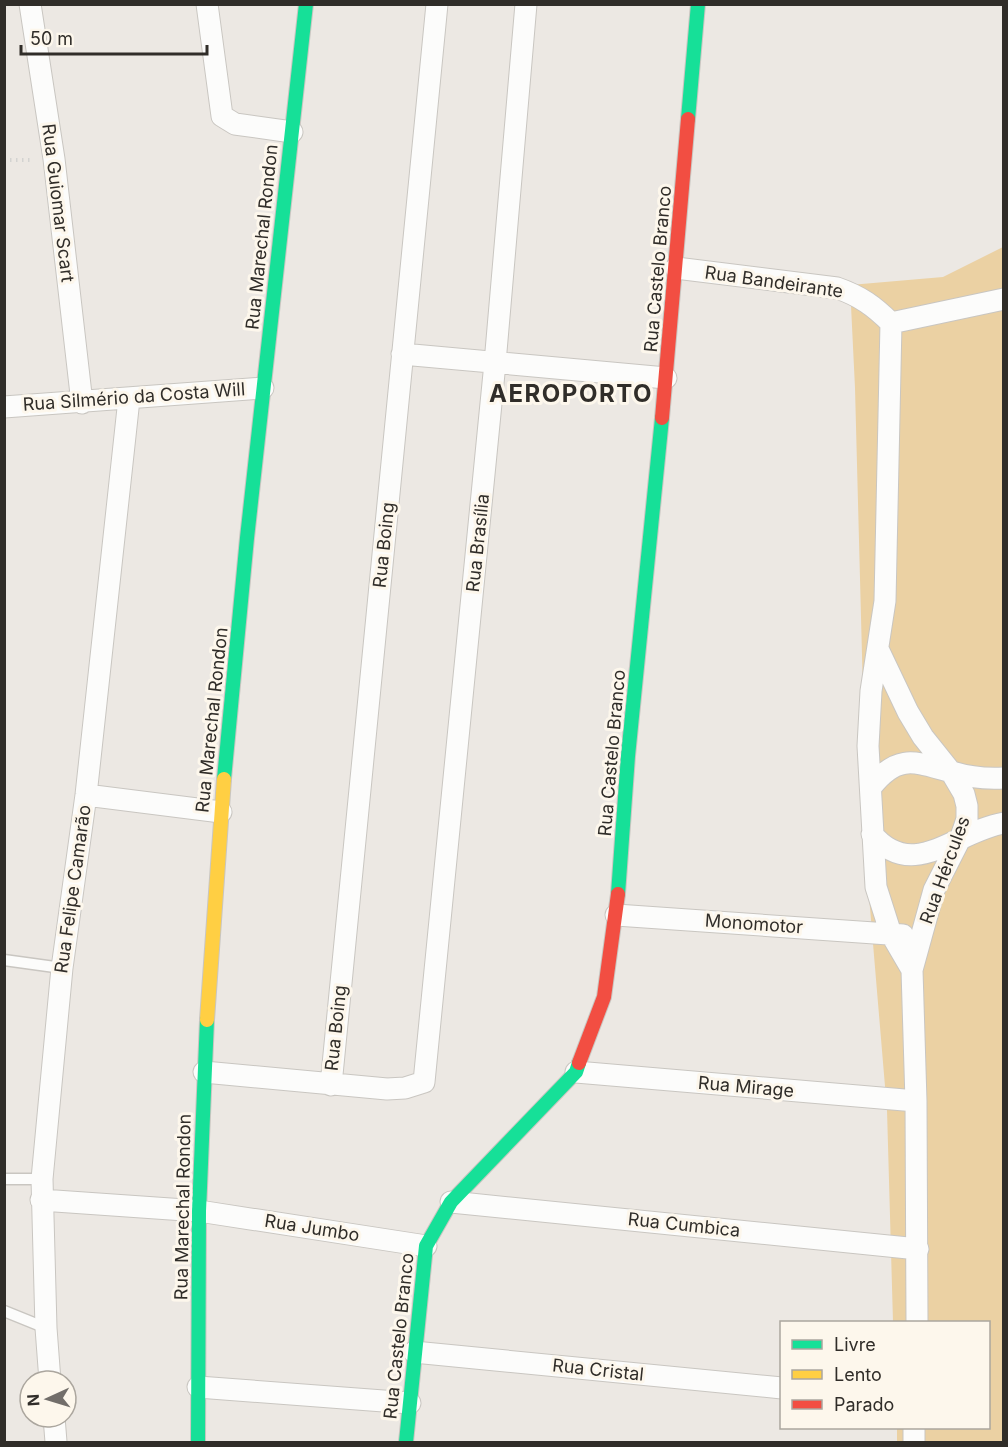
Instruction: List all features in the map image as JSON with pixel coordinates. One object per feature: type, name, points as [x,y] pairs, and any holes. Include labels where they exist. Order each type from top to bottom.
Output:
[{"type":"street","name":"Rua Guiomar Scart","points":[[30,4],[54,159],[82,403]]},
{"type":"street","points":[[207,4],[222,116],[235,124],[292,132]]},
{"type":"street","name":"Rua Marechal Rondon","points":[[198,1443],[199,1211],[204,1072],[221,812],[263,388],[306,4]]},
{"type":"street","name":"Rua Boing","points":[[331,1085],[437,4]]},
{"type":"street","name":"Rua Brasília","points":[[424,1082],[495,363],[526,4]]},
{"type":"street","name":"Rua Castelo Branco","points":[[406,1443],[426,1245],[451,1202],[576,1072],[604,997],[616,915],[628,756],[666,378],[699,4]]},
{"type":"street","name":"Rua Bandeirante","points":[[676,268],[837,288],[873,305],[891,323]]},
{"type":"street","points":[[891,323],[1004,299]]},
{"type":"street","name":"Rua Hércules","points":[[891,323],[885,601],[869,727],[872,834],[876,887],[891,934],[912,970]]},
{"type":"street","points":[[402,354],[666,378]]},
{"type":"street","name":"Rua Silmério da Costa Will","points":[[4,407],[263,388]]},
{"type":"street","name":"Rua Felipe Camarão","points":[[49,1369],[42,1179],[62,968],[86,795],[129,399]]},
{"type":"street","name":"Rua Hércules","points":[[878,649],[922,737],[951,772],[964,794],[967,806],[967,819],[961,837],[934,890],[912,970],[916,1101],[917,1321]]},
{"type":"street","points":[[872,786],[879,776],[901,764],[921,762],[951,772],[1004,778]]},
{"type":"street","points":[[86,795],[221,812]]},
{"type":"street","points":[[872,834],[887,848],[907,856],[921,855],[961,837],[1004,823]]},
{"type":"street","name":"Monomotor","points":[[616,915],[921,938]]},
{"type":"street","name":"Rua Boing","points":[[204,1072],[387,1089],[405,1088],[424,1082]]},
{"type":"street","name":"Rua Mirage","points":[[576,1072],[916,1101]]},
{"type":"street","name":"Rua Jumbo","points":[[41,1200],[199,1211],[426,1245]]},
{"type":"street","name":"Rua Cumbica","points":[[451,1202],[918,1249]]},
{"type":"street","name":"Rua Cristal","points":[[414,1352],[780,1388]]},
{"type":"street","points":[[198,1387],[410,1403]]},
{"type":"lane","points":[[4,960],[62,968]]},
{"type":"lane","points":[[4,1179],[42,1179]]},
{"type":"lane","points":[[4,1311],[46,1328]]},
{"type":"shaded area","points":[[1003,247],[1003,1442],[897,1442],[897,1429],[990,1429],[990,1321],[893,1321],[887,1110],[868,884],[855,388],[850,285],[943,277]]},
{"type":"traffic: fast","points":[[224,779],[247,538],[306,4]]},
{"type":"traffic: fast","points":[[688,119],[698,4]]},
{"type":"traffic: fast","points":[[618,894],[628,756],[662,418]]},
{"type":"traffic: fast","points":[[198,1442],[199,1211],[207,1020]]},
{"type":"traffic: fast","points":[[406,1442],[426,1246],[451,1202],[576,1072],[579,1063]]},
{"type":"traffic: slow","points":[[207,1020],[224,779]]},
{"type":"traffic: jam","points":[[662,418],[688,119]]},
{"type":"traffic: jam","points":[[579,1063],[604,997],[618,894]]},
{"type":"district","name":"AEROPORTO","points":[[571,394]]}]
